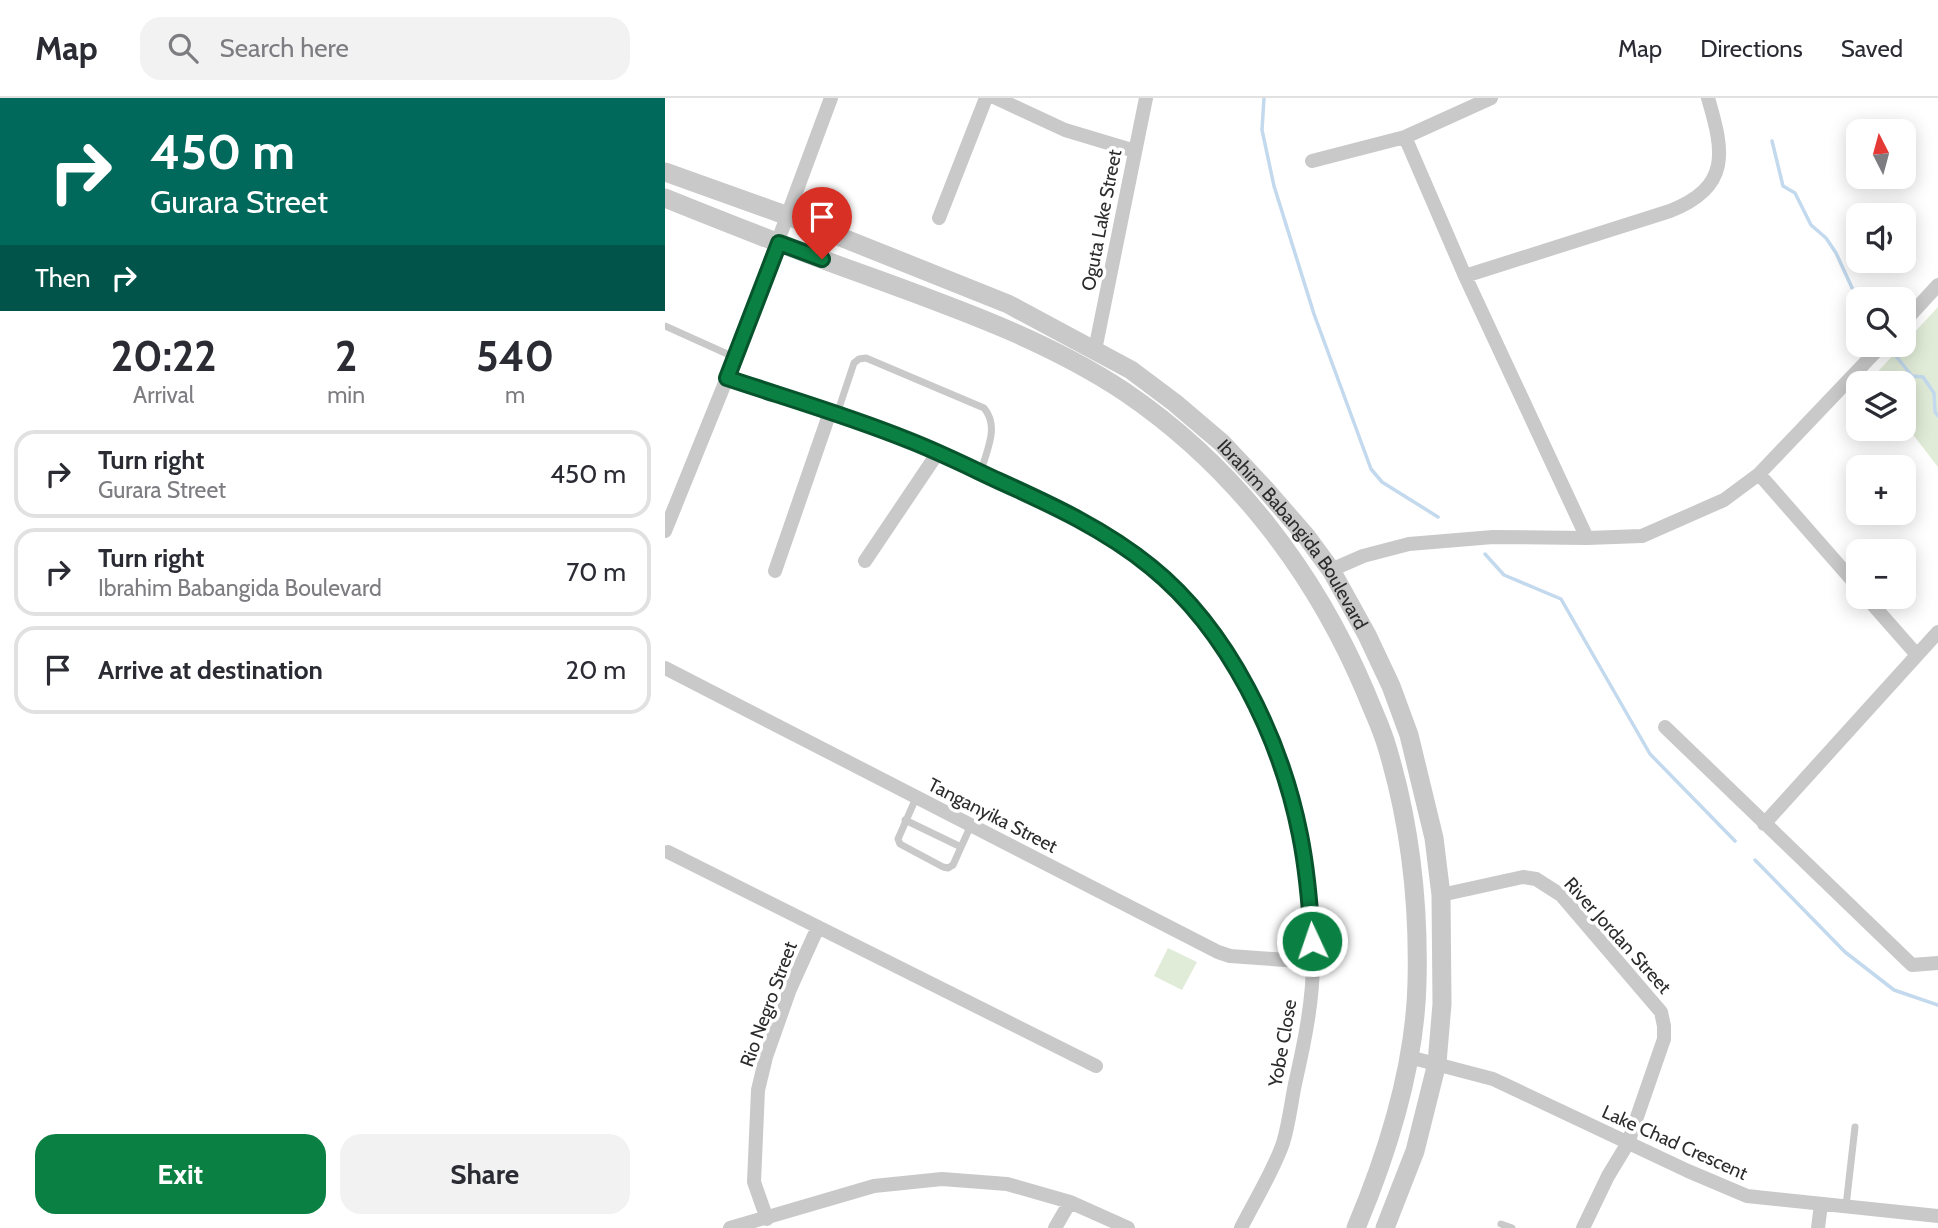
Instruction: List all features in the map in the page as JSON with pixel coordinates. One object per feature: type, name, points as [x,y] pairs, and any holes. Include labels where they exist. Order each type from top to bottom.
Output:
[{"type":"street","points":[[665,531],[735,358],[831,98]]},
{"type":"street","points":[[939,218],[986,98]]},
{"type":"street","points":[[996,98],[1065,130],[1135,151]]},
{"type":"street","name":"Oguta Lake Street","points":[[1095,350],[1146,98]]},
{"type":"street","points":[[1312,161],[1405,137],[1491,98]]},
{"type":"street","points":[[1465,276],[1670,211],[1696,199],[1719,169],[1721,149],[1708,98]]},
{"type":"street","points":[[1405,137],[1465,276],[1587,538]]},
{"type":"street","name":"Ibrahim Babangida Boulevard","points":[[665,172],[788,216],[1008,304],[1142,378],[1175,402],[1222,443],[1274,499],[1331,570],[1386,676],[1409,735],[1434,838],[1441,895],[1442,1004],[1437,1063],[1415,1151],[1385,1228]]},
{"type":"street","name":"Ibrahim Babangida Boulevard","points":[[665,198],[950,306],[1057,353],[1112,385],[1163,421],[1224,475],[1274,531],[1315,591],[1338,633],[1387,745],[1404,819],[1416,913],[1417,986],[1409,1057],[1385,1151],[1356,1228]]},
{"type":"street","points":[[1916,309],[1938,285]]},
{"type":"street","points":[[1331,570],[1363,556],[1409,544],[1493,537],[1642,536],[1724,500],[1759,474],[1871,357]]},
{"type":"street","name":"Yobe Close","points":[[727,378],[909,440],[1028,494],[1111,537],[1152,567],[1183,596],[1210,627],[1270,734],[1287,785],[1300,835],[1308,885],[1313,962],[1306,1031],[1283,1143],[1241,1228]]},
{"type":"street","points":[[775,571],[834,413]]},
{"type":"street","points":[[865,561],[937,454]]},
{"type":"street","points":[[1759,474],[1846,573]]},
{"type":"street","points":[[1877,609],[1917,655]]},
{"type":"street","points":[[1764,824],[1938,632]]},
{"type":"street","name":"Tanganyika Street","points":[[665,668],[1218,952],[1230,956],[1313,962]]},
{"type":"street","points":[[1665,727],[1912,965],[1938,963]]},
{"type":"street","points":[[668,852],[1096,1066]]},
{"type":"street","name":"River Jordan Street","points":[[1441,895],[1523,877],[1536,879],[1560,895],[1661,1012],[1664,1039],[1628,1143],[1608,1176],[1583,1228]]},
{"type":"street","name":"Rio Negro Street","points":[[767,1219],[754,1182],[758,1090],[766,1057],[790,989],[818,928]]},
{"type":"street","name":"Lake Chad Crescent","points":[[1409,1057],[1493,1079],[1747,1196],[1938,1216]]},
{"type":"street","points":[[730,1228],[874,1186],[942,1179],[1007,1184],[1070,1202],[1128,1228]]},
{"type":"street","points":[[1055,1228],[1070,1202]]},
{"type":"street","points":[[1818,1228],[1821,1204]]},
{"type":"lane","points":[[665,326],[735,358]]},
{"type":"lane","points":[[834,413],[855,363],[866,358],[984,408],[993,426],[981,473]]},
{"type":"lane","points":[[916,797],[898,839],[900,844],[943,867],[953,865],[971,825]]},
{"type":"lane","points":[[905,820],[961,847]]},
{"type":"lane","points":[[1846,1207],[1855,1127]]},
{"type":"lane","points":[[1501,1224],[1512,1228]]},
{"type":"green space","points":[[1938,307],[1938,467],[1916,439],[1916,371],[1878,371],[1891,357],[1916,357],[1916,331]]},
{"type":"green space","points":[[1168,948],[1197,962],[1182,990],[1154,976]]},
{"type":"waterway","points":[[1264,98],[1262,130],[1274,186],[1314,314],[1371,469],[1382,482],[1438,517]]},
{"type":"waterway","points":[[1772,141],[1783,186],[1795,193],[1811,225],[1826,238],[1852,287]]},
{"type":"waterway","points":[[1897,357],[1912,376],[1923,377],[1934,393],[1935,412],[1938,416]]},
{"type":"waterway","points":[[1485,554],[1504,575],[1561,599],[1650,754],[1735,841]]},
{"type":"waterway","points":[[1755,860],[1845,952],[1894,990],[1938,1005]]},
{"type":"route","points":[[822,259],[779,243],[727,378],[909,440],[1028,494],[1111,537],[1152,567],[1183,596],[1210,627],[1270,734],[1300,835],[1312,941]]}]
